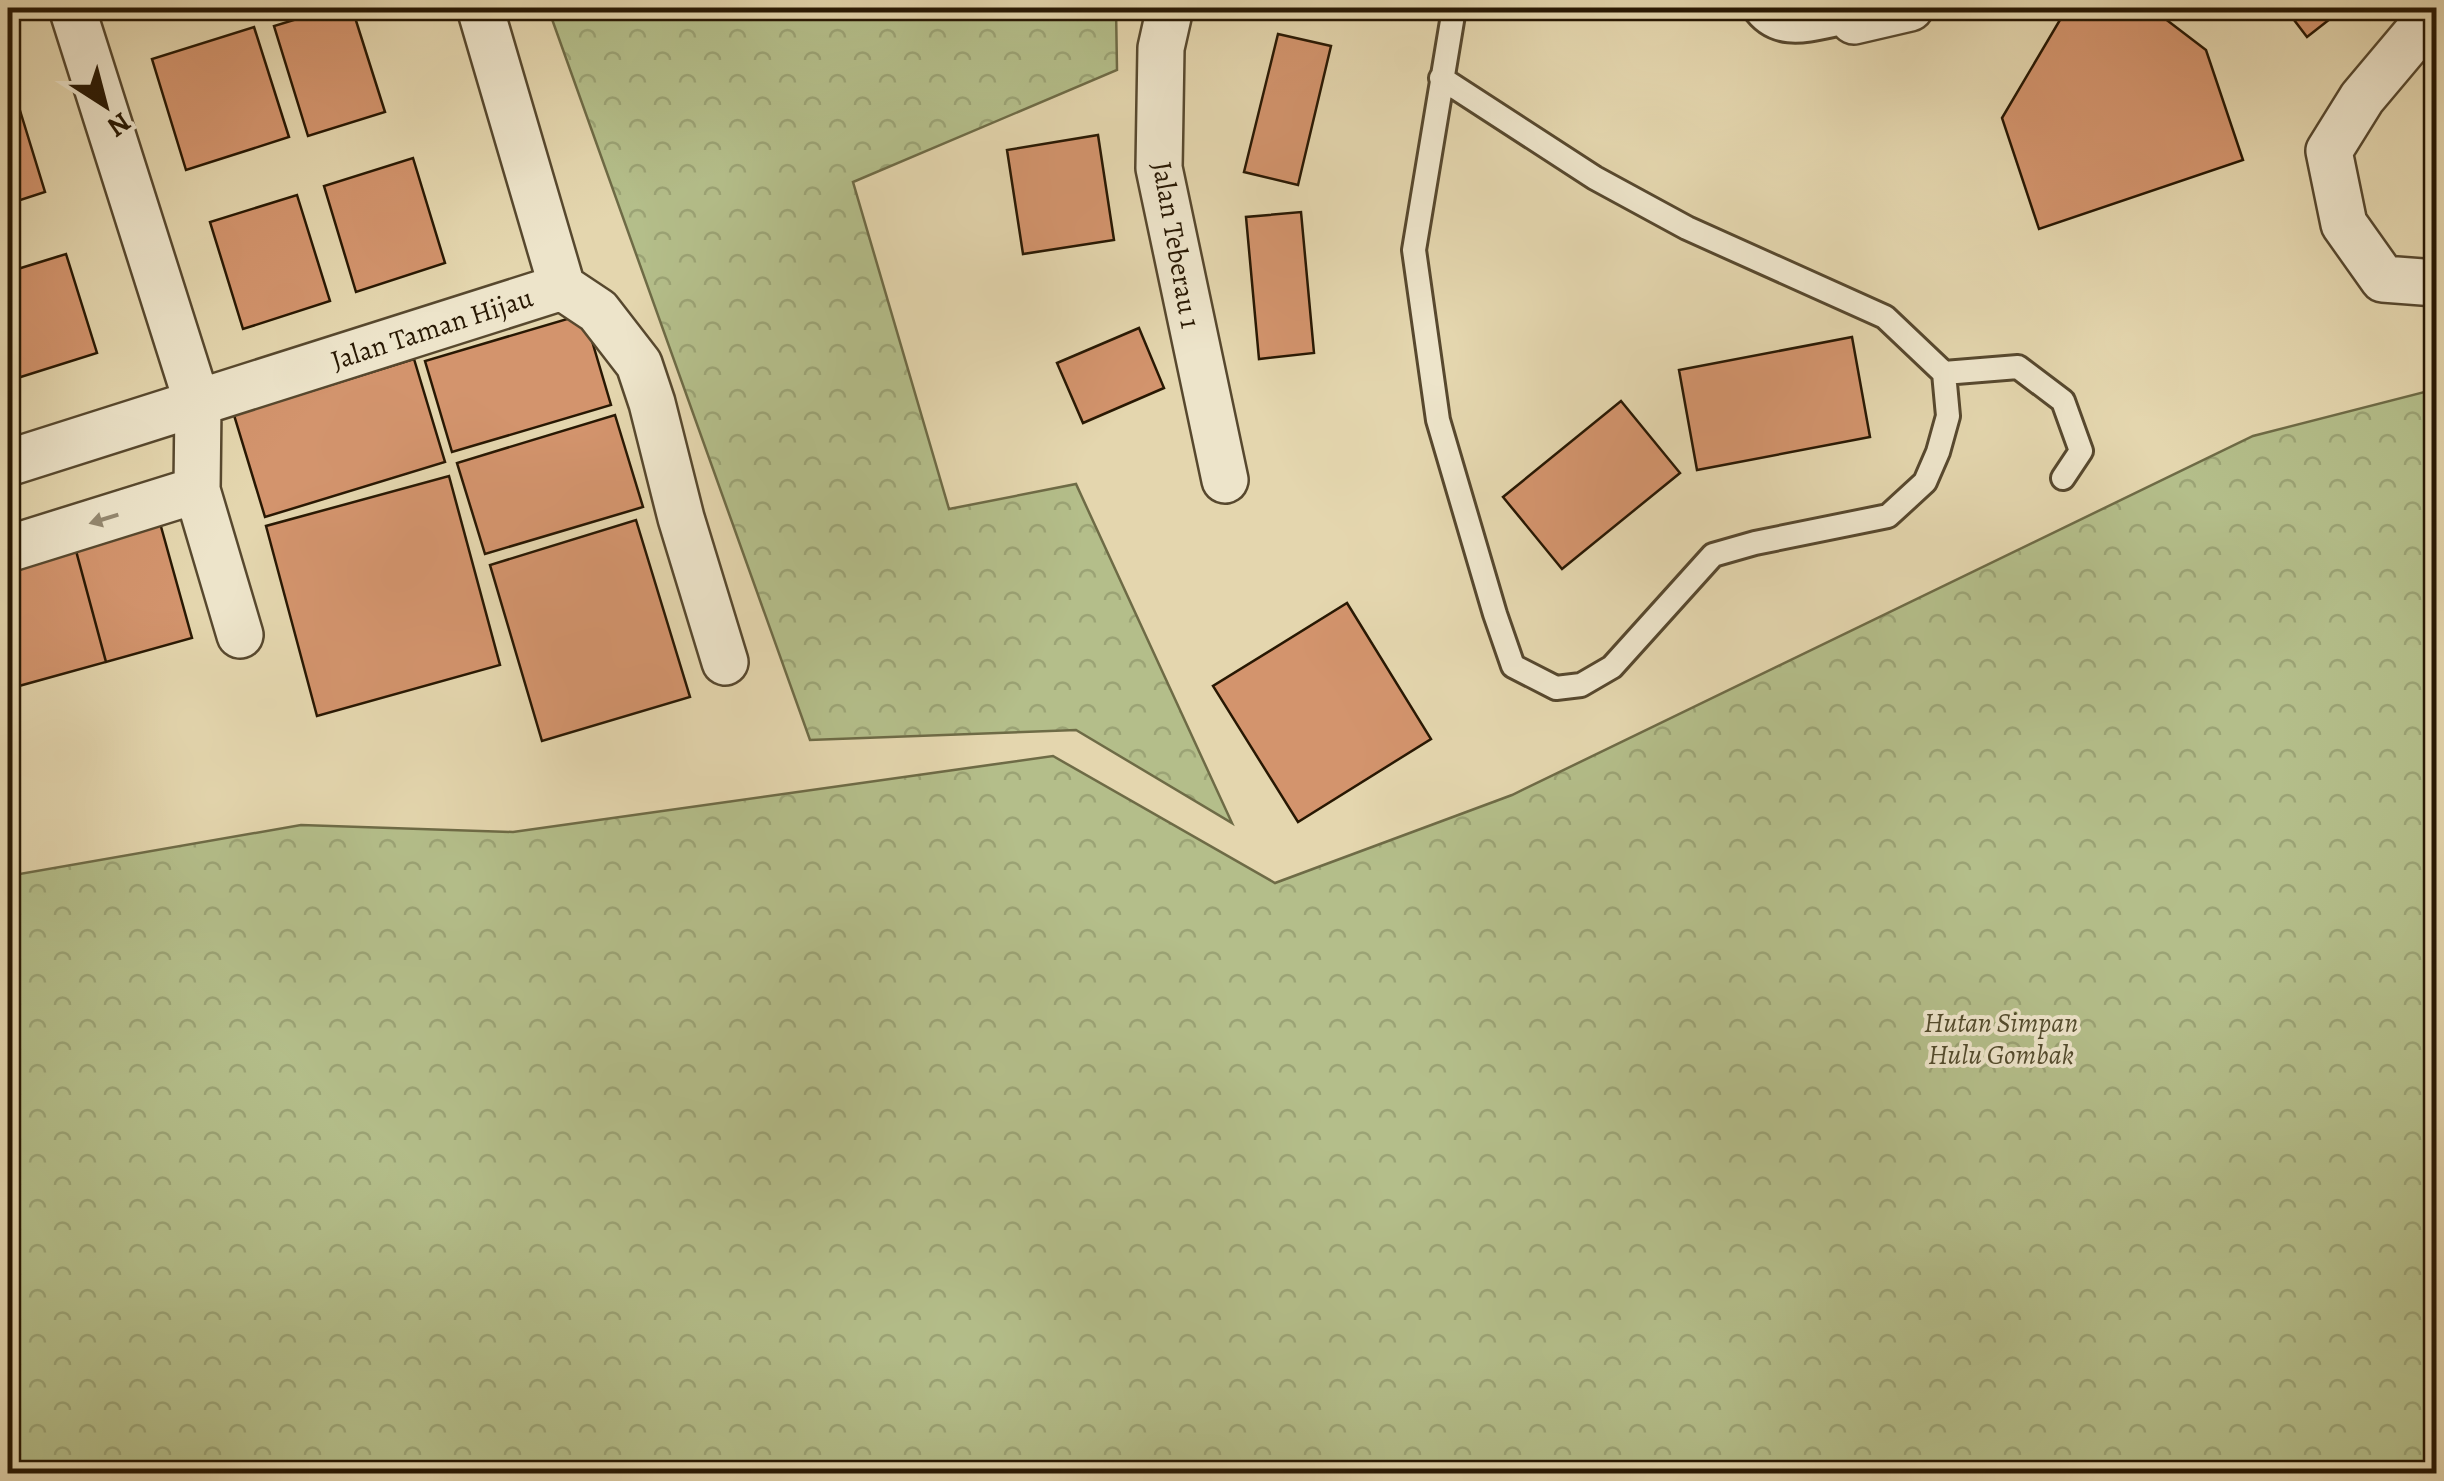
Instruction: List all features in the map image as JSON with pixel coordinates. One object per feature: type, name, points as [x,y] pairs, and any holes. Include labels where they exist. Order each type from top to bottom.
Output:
[{"type":"street","points":[[72,8],[198,405],[198,490],[240,635]]},
{"type":"street","name":"Jalan Taman Hijau","points":[[8,463],[562,287],[480,8]]},
{"type":"street","name":"Jalan Teberau 1","points":[[1170,8],[1161,48],[1158,168],[1225,480]]},
{"type":"street","points":[[1851,14],[1910,8]]},
{"type":"street","points":[[2436,10],[2362,98],[2329,151],[2344,224],[2384,278],[2436,284]]},
{"type":"street","points":[[562,287],[598,311],[640,364],[725,662]]},
{"type":"street","points":[[8,549],[198,490]]},
{"type":"lane","points":[[1442,78],[1595,178],[1687,228],[1885,317],[1944,373],[1948,416],[1925,482],[1888,516],[1713,555],[1612,667],[1580,685],[1556,688],[1514,666],[1494,614],[1438,420],[1414,250],[1442,78],[1455,8]]},
{"type":"lane","points":[[1753,8],[1763,23],[1781,32],[1851,14]]},
{"type":"lane","points":[[1944,373],[2018,367],[2063,401],[2080,451],[2063,478]]},
{"type":"green space","points":[[548,8],[1116,8],[1117,70],[853,182],[949,509],[1076,484],[1232,823],[1076,730],[810,740]]},
{"type":"green space","name":"Hutan Simpan Hulu Gombak","points":[[2436,389],[2436,1473],[8,1473],[8,876],[301,825],[513,832],[1053,756],[1275,883],[1512,795],[2253,436]]},
{"type":"building","points":[[333,8],[352,8],[385,112],[308,136],[274,26]]},
{"type":"building","points":[[2067,8],[2151,8],[2206,50],[2243,160],[2039,229],[2002,118]]},
{"type":"building","points":[[2285,8],[2344,8],[2307,37]]},
{"type":"building","points":[[254,27],[289,137],[186,170],[152,59]]},
{"type":"building","points":[[1278,34],[1331,46],[1298,185],[1244,172]]},
{"type":"building","points":[[14,91],[45,192],[8,204],[8,93]]},
{"type":"building","points":[[1098,135],[1114,240],[1023,254],[1007,150]]},
{"type":"building","points":[[413,158],[445,263],[356,292],[324,186]]},
{"type":"building","points":[[297,195],[330,301],[243,329],[210,222]]},
{"type":"building","points":[[1301,212],[1314,353],[1259,359],[1246,217]]},
{"type":"building","points":[[66,254],[97,353],[8,381],[8,272]]},
{"type":"building","points":[[584,314],[611,405],[452,452],[425,361]]},
{"type":"building","points":[[1139,328],[1164,388],[1083,423],[1057,363]]},
{"type":"building","points":[[1852,337],[1870,437],[1697,470],[1679,370]]},
{"type":"building","points":[[414,359],[445,462],[265,517],[234,415]]},
{"type":"building","points":[[1621,401],[1680,473],[1562,569],[1503,497]]},
{"type":"building","points":[[615,415],[643,507],[485,554],[457,463]]},
{"type":"building","points":[[449,476],[500,665],[317,716],[266,526]]},
{"type":"building","points":[[636,520],[690,697],[542,741],[490,565]]},
{"type":"building","points":[[160,523],[192,638],[106,662],[75,547]]},
{"type":"building","points":[[75,547],[106,662],[8,689],[8,565]]},
{"type":"building","points":[[1347,603],[1431,739],[1298,822],[1213,686]]}]
